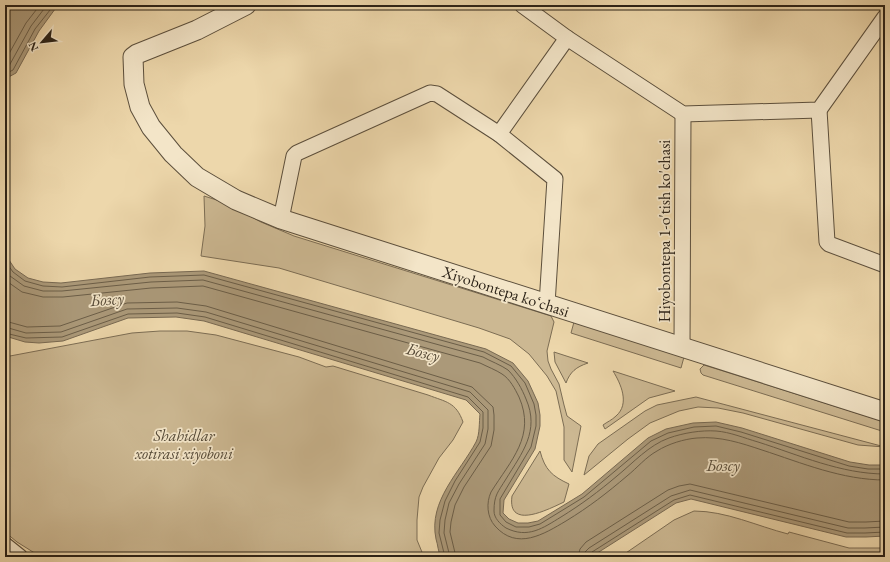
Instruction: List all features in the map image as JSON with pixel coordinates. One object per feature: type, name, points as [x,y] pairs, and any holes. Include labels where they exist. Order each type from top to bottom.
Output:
[{"type":"street","name":"Xiyobontepa koʻchasi","points":[[246,5],[197,30],[137,54],[133,57],[134,84],[140,107],[151,127],[173,154],[197,178],[236,200],[281,219],[885,412]]},
{"type":"street","points":[[522,5],[566,38],[682,114],[819,110]]},
{"type":"street","points":[[885,18],[819,110],[827,242],[885,265]]},
{"type":"street","points":[[500,134],[566,38]]},
{"type":"street","points":[[281,219],[294,156],[297,153],[430,93],[437,94],[500,134],[555,179],[547,304]]},
{"type":"street","name":"Hiyobontepa 1-o'tish ko'chasi","points":[[682,114],[682,347]]},
{"type":"street","points":[[5,545],[20,557]]},
{"type":"green space","points":[[204,196],[223,202],[261,222],[294,236],[551,316],[554,322],[547,351],[548,361],[559,384],[567,416],[581,426],[572,472],[564,460],[564,427],[556,391],[547,376],[529,354],[510,339],[479,328],[279,268],[201,256],[205,226]]},
{"type":"green space","points":[[574,322],[684,357],[681,368],[571,333]]},
{"type":"green space","name":"Shahidlar xotirasi xiyoboni","points":[[187,331],[216,335],[299,357],[326,367],[333,366],[428,395],[445,401],[454,407],[463,422],[453,440],[439,458],[419,497],[417,540],[424,557],[41,557],[17,542],[5,532],[5,354],[10,356],[132,333]]},
{"type":"green space","points":[[554,352],[588,363],[574,370],[566,383],[555,362]]},
{"type":"green space","points":[[704,365],[885,422],[885,432],[703,375],[700,369]]},
{"type":"green space","points":[[613,371],[675,391],[649,398],[605,429],[603,425],[613,419],[623,406],[623,394]]},
{"type":"green space","points":[[696,397],[885,447],[858,445],[743,413],[718,408],[698,407],[679,411],[650,423],[584,475],[589,456],[598,444],[645,411],[657,405]]},
{"type":"green space","points":[[540,451],[544,463],[550,472],[569,484],[564,502],[530,515],[516,513],[512,507],[512,496]]},
{"type":"green space","points":[[694,511],[718,513],[788,534],[789,532],[849,548],[885,548],[885,557],[620,557],[674,520]]},
{"type":"water","points":[[5,5],[58,5],[39,31],[16,73],[5,79]]},
{"type":"water","name":"Бозсу","points":[[5,254],[15,269],[28,278],[43,282],[61,283],[150,273],[204,271],[486,349],[513,363],[528,381],[538,403],[540,415],[540,426],[535,449],[504,500],[503,513],[509,519],[518,523],[538,521],[582,494],[648,438],[666,429],[693,423],[716,422],[742,428],[850,462],[869,465],[885,465],[885,536],[846,537],[691,499],[676,503],[591,557],[441,557],[436,539],[435,525],[437,512],[447,488],[476,442],[479,432],[480,414],[466,400],[204,321],[176,317],[128,318],[63,341],[39,343],[25,342],[5,336]]}]
